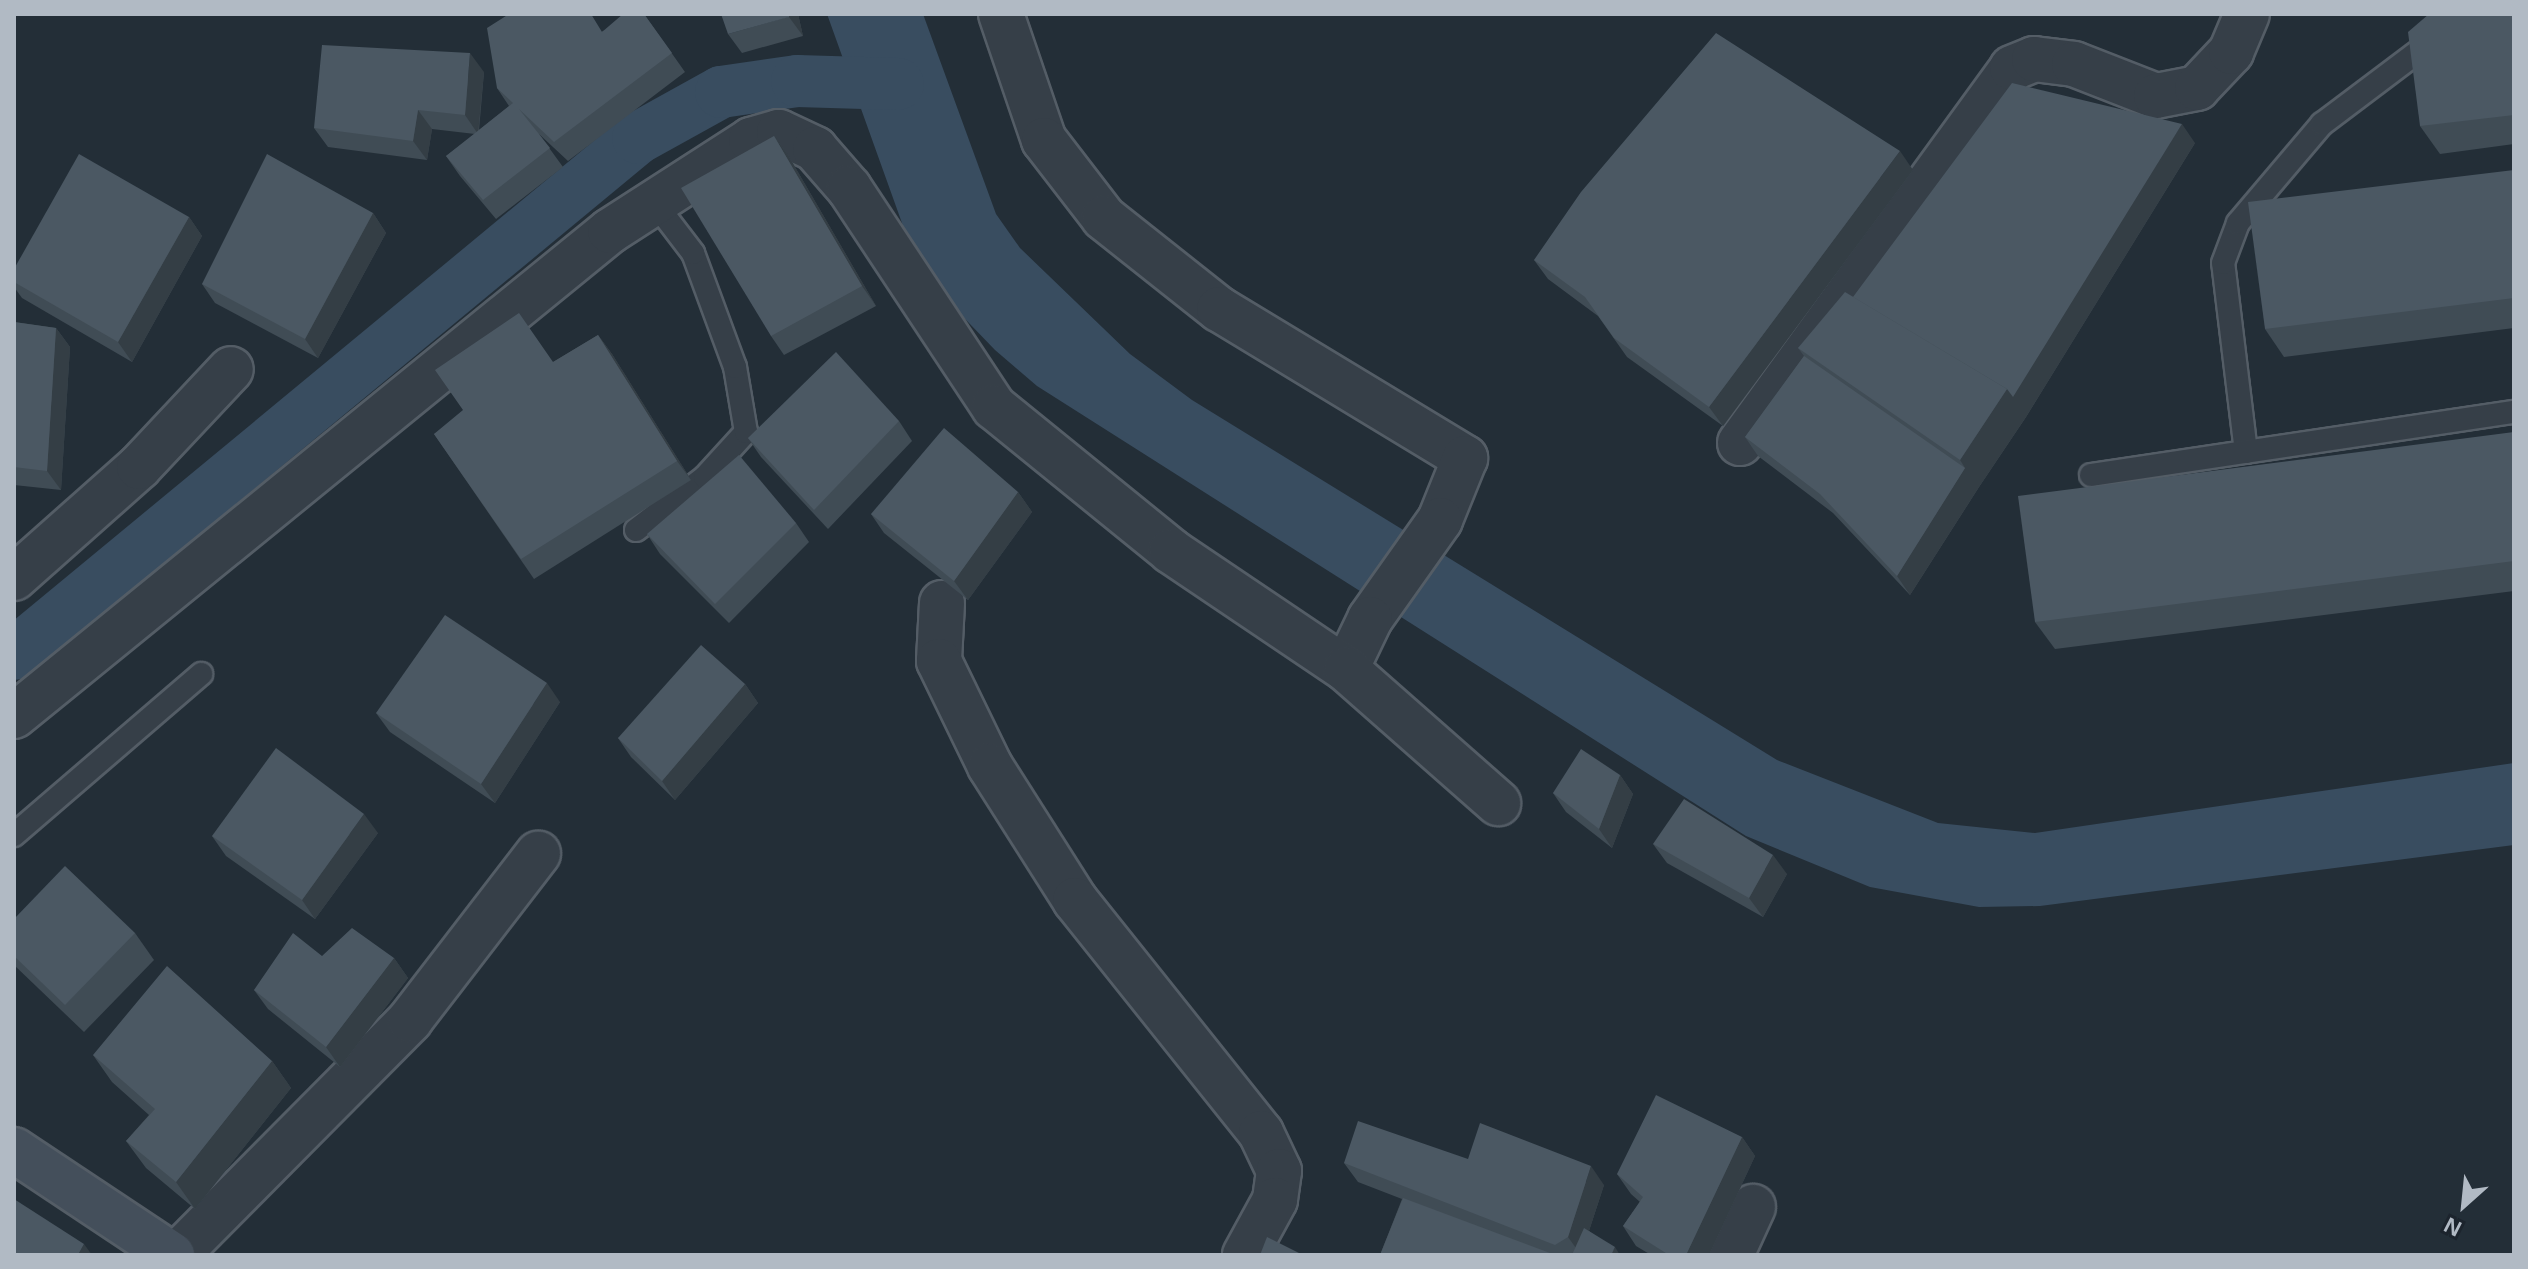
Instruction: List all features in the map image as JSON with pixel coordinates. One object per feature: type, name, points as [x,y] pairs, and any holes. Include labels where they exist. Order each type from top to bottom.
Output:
[{"type":"main road","points":[[14,1150],[154,1250]]},
{"type":"street","points":[[1001,14],[1044,140],[1104,218],[1219,309],[1465,458],[1440,520],[1370,619],[1346,669]]},
{"type":"street","points":[[1740,443],[2012,68],[2034,59],[2074,64],[2156,96],[2197,88],[2231,52],[2247,14]]},
{"type":"street","points":[[14,716],[248,518],[654,202],[751,140],[779,132],[815,149],[849,188],[994,407],[1171,551],[1346,669],[1498,803]]},
{"type":"street","points":[[14,578],[139,467],[231,369]]},
{"type":"street","points":[[942,603],[939,661],[990,766],[1075,900],[1261,1133],[1279,1171],[1275,1200],[1245,1255]]},
{"type":"street","points":[[154,1250],[410,1020],[538,854]]},
{"type":"street","points":[[1731,1255],[1753,1207]]},
{"type":"lane","points":[[2246,452],[2223,263],[2238,223],[2322,124],[2468,14]]},
{"type":"lane","points":[[636,530],[705,477],[746,432],[735,367],[693,253],[654,202]]},
{"type":"lane","points":[[2091,475],[2514,412]]},
{"type":"lane","points":[[14,835],[201,674]]},
{"type":"water","points":[[827,14],[923,14],[996,214],[1020,248],[1130,354],[1192,400],[1777,760],[1938,823],[2035,833],[2514,763],[2514,845],[2040,906],[1979,907],[1870,887],[1746,836],[1037,386],[995,350],[942,295],[907,237]]},
{"type":"building","points":[[509,14],[591,14],[602,32],[623,14],[644,14],[672,53],[554,142],[519,109],[550,148],[483,200],[446,156],[513,103],[497,88],[487,28]]},
{"type":"building","points":[[721,14],[789,14],[789,17],[728,34]]},
{"type":"building","points":[[2429,14],[2514,14],[2514,115],[2420,126],[2408,32]]},
{"type":"building","points":[[1716,33],[1900,151],[1709,407],[1614,338],[1585,297],[1534,260],[1581,192]]},
{"type":"building","points":[[322,45],[470,53],[465,115],[418,110],[413,141],[314,128]]},
{"type":"building","points":[[2012,83],[2182,124],[2013,397],[2007,389],[1853,297]]},
{"type":"building","points":[[774,136],[862,286],[771,336],[681,188]]},
{"type":"building","points":[[79,154],[189,217],[118,342],[14,282],[14,269]]},
{"type":"building","points":[[267,154],[373,213],[305,339],[202,284]]},
{"type":"building","points":[[2514,170],[2514,298],[2265,329],[2248,202]]},
{"type":"building","points":[[1845,292],[2007,389],[1960,460],[1798,348]]},
{"type":"building","points":[[519,313],[553,362],[598,335],[677,461],[521,559],[434,434],[463,410],[435,370]]},
{"type":"building","points":[[14,322],[56,328],[47,471],[14,467]]},
{"type":"building","points":[[836,352],[899,421],[814,510],[748,438]]},
{"type":"building","points":[[1804,356],[1965,468],[1897,576],[1820,494],[1745,437]]},
{"type":"building","points":[[944,428],[1018,492],[954,581],[871,514]]},
{"type":"building","points":[[2514,432],[2514,561],[2035,622],[2018,496]]},
{"type":"building","points":[[739,455],[796,523],[715,604],[647,534]]},
{"type":"building","points":[[445,615],[547,683],[481,784],[376,713]]},
{"type":"building","points":[[701,645],[745,684],[662,781],[618,738]]},
{"type":"building","points":[[276,748],[364,814],[302,900],[212,836]]},
{"type":"building","points":[[1581,749],[1620,775],[1599,829],[1553,793]]},
{"type":"building","points":[[1684,799],[1773,855],[1749,898],[1653,844]]},
{"type":"building","points":[[65,866],[135,933],[65,1005],[14,956],[14,919]]},
{"type":"building","points":[[352,928],[394,958],[326,1047],[254,990],[293,933],[322,956]]},
{"type":"building","points":[[167,966],[272,1061],[176,1182],[126,1141],[155,1109],[93,1055]]},
{"type":"building","points":[[1656,1095],[1742,1137],[1686,1255],[1669,1255],[1623,1226],[1643,1197],[1617,1174]]},
{"type":"building","points":[[1358,1121],[1468,1159],[1480,1123],[1591,1166],[1568,1237],[1555,1245],[1344,1163]]},
{"type":"building","points":[[1403,1198],[1550,1253],[1550,1255],[1380,1255]]},
{"type":"building","points":[[14,1199],[84,1244],[78,1255],[14,1255]]},
{"type":"building","points":[[1584,1228],[1615,1247],[1611,1255],[1572,1255]]},
{"type":"building","points":[[1267,1237],[1303,1255],[1260,1255]]},
{"type":"waterway","points":[[14,654],[638,138],[721,92],[797,81],[898,84]]}]
